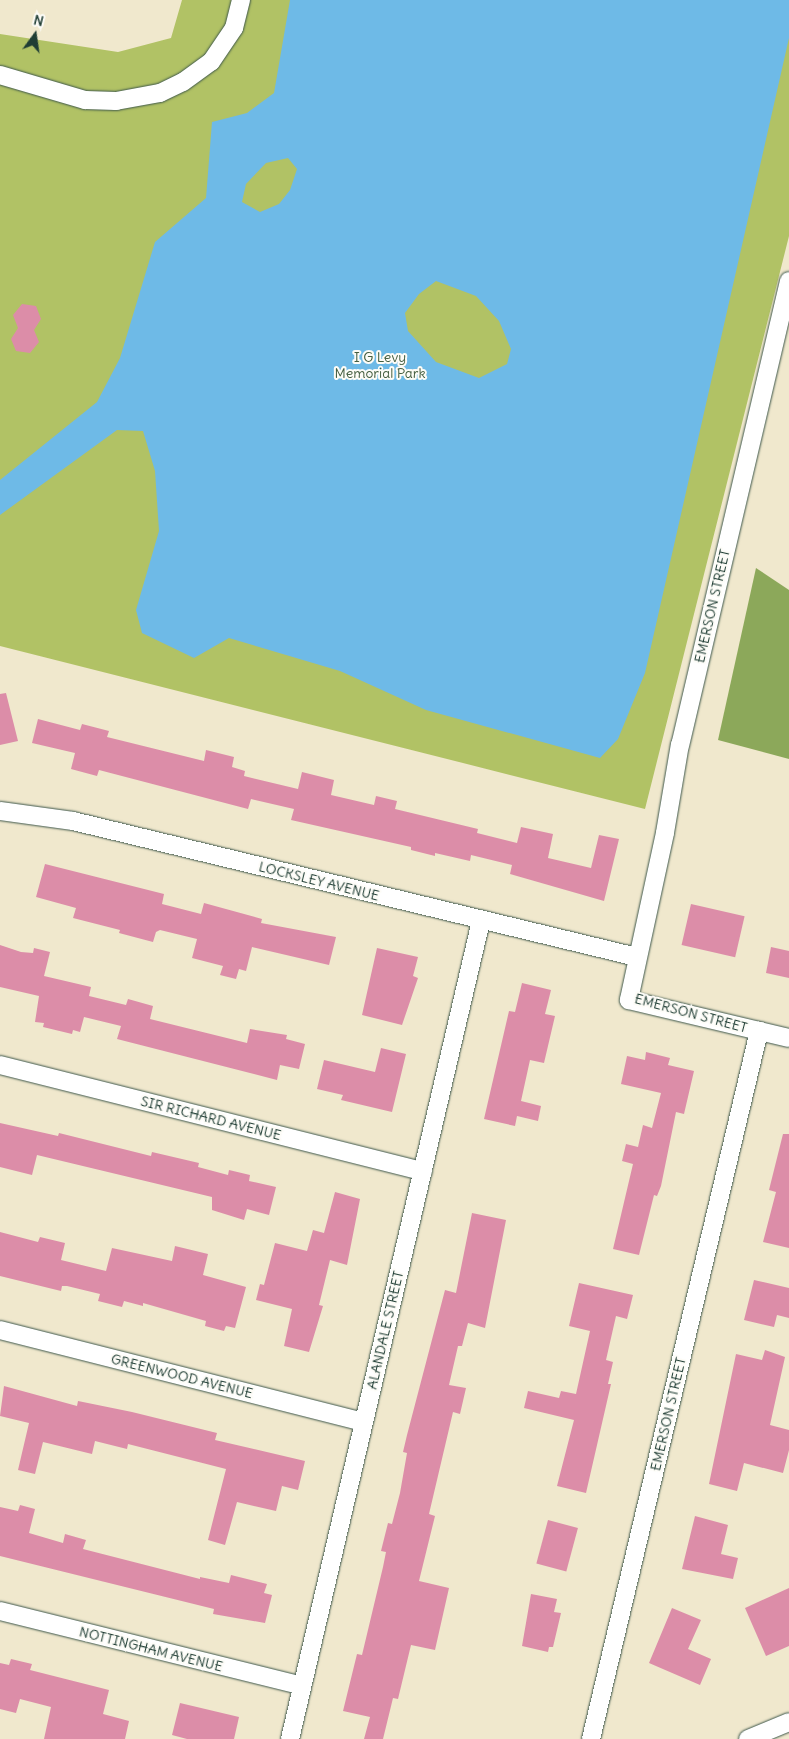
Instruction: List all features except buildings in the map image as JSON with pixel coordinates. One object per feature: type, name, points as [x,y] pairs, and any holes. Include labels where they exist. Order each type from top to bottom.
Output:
[{"type":"street","points":[[0,75],[85,100],[116,101],[160,93],[183,82],[211,62],[234,28],[240,0]]},
{"type":"street","name":"EMERSON STREET","points":[[591,1739],[759,1031],[629,1000],[709,617],[789,281]]},
{"type":"street","name":"LOCKSLEY AVENUE","points":[[0,811],[73,821],[481,921],[637,957]]},
{"type":"street","name":"ALANDALE STREET","points":[[290,1739],[481,921]]},
{"type":"street","points":[[759,1031],[789,1038]]},
{"type":"street","name":"SIR RICHARD AVENUE","points":[[0,1065],[423,1171]]},
{"type":"street","name":"GREENWOOD AVENUE","points":[[0,1330],[364,1422]]},
{"type":"street","name":"NOTTINGHAM AVENUE","points":[[0,1612],[302,1686]]},
{"type":"street","points":[[748,1739],[789,1722]]},
{"type":"green space","name":"I G Levy Memorial Park","points":[[182,0],[789,0],[789,236],[645,809],[0,646],[0,34],[118,52],[171,38]]},
{"type":"green space","points":[[756,568],[789,590],[789,759],[718,740]]},
{"type":"water","name":"I G Levy Memorial Park","points":[[290,0],[789,0],[789,38],[645,673],[618,739],[600,758],[426,710],[340,671],[229,638],[194,658],[142,633],[136,610],[159,531],[155,471],[143,431],[117,430],[0,515],[0,480],[97,402],[120,358],[155,242],[206,198],[212,122],[247,113],[274,93]],"holes":[[[288,158],[297,169],[290,190],[279,204],[260,212],[242,202],[246,184],[266,163]],[[436,281],[476,296],[499,321],[511,349],[507,364],[479,378],[436,362],[408,331],[405,313],[419,294]]]}]
